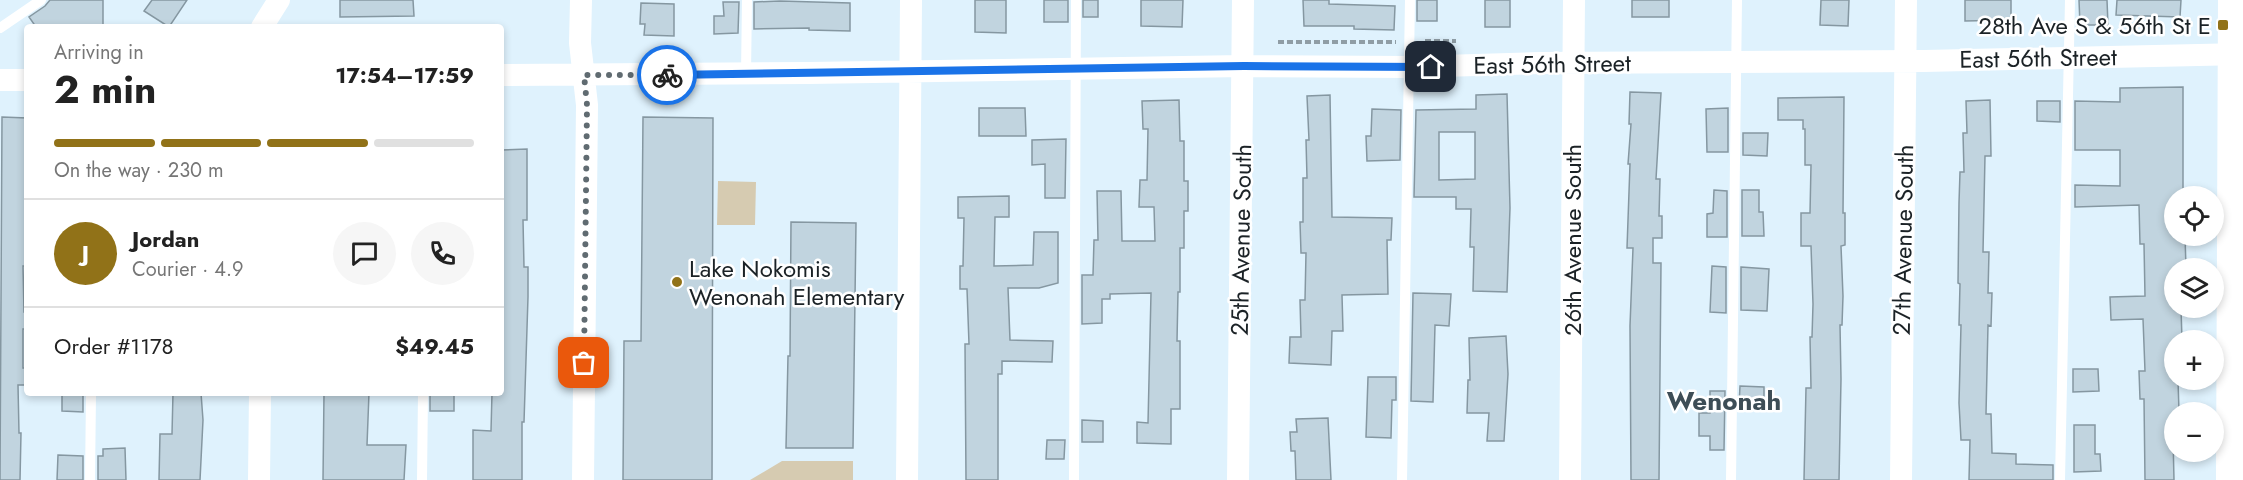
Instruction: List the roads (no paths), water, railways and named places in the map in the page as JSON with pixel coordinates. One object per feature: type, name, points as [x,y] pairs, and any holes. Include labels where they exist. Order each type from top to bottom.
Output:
[{"type":"street","points":[[264,24],[279,0]]},
{"type":"street","points":[[581,0],[580,43],[587,105],[583,480]]},
{"type":"street","points":[[907,480],[911,0]]},
{"type":"street","name":"25th Avenue South","points":[[1238,480],[1243,0]]},
{"type":"street","name":"26th Avenue South","points":[[1570,480],[1574,0]]},
{"type":"street","name":"27th Avenue South","points":[[1901,480],[1906,0]]},
{"type":"street","points":[[2232,480],[2238,54],[2234,0]]},
{"type":"street","name":"East 56th Street","points":[[504,75],[746,74],[1244,66],[1410,68],[1540,63],[1905,61],[2238,54]]},
{"type":"street","points":[[0,80],[24,80]]},
{"type":"street","points":[[259,480],[260,396]]},
{"type":"lane","points":[[0,28],[40,0]]},
{"type":"lane","points":[[746,74],[747,0]]},
{"type":"lane","points":[[1074,480],[1076,0]]},
{"type":"lane","points":[[1402,480],[1410,0]]},
{"type":"lane","points":[[1731,480],[1737,0]]},
{"type":"lane","points":[[2060,480],[2070,0]]},
{"type":"lane","points":[[90,480],[91,396]]},
{"type":"lane","points":[[422,480],[423,396]]},
{"type":"place","name":"28th Ave S & 56th St E","points":[[2223,25]]},
{"type":"place","name":"Lake Nokomis Wenonah Elementary","points":[[677,282]]},
{"type":"district","name":"Wenonah","points":[[1724,401]]}]
